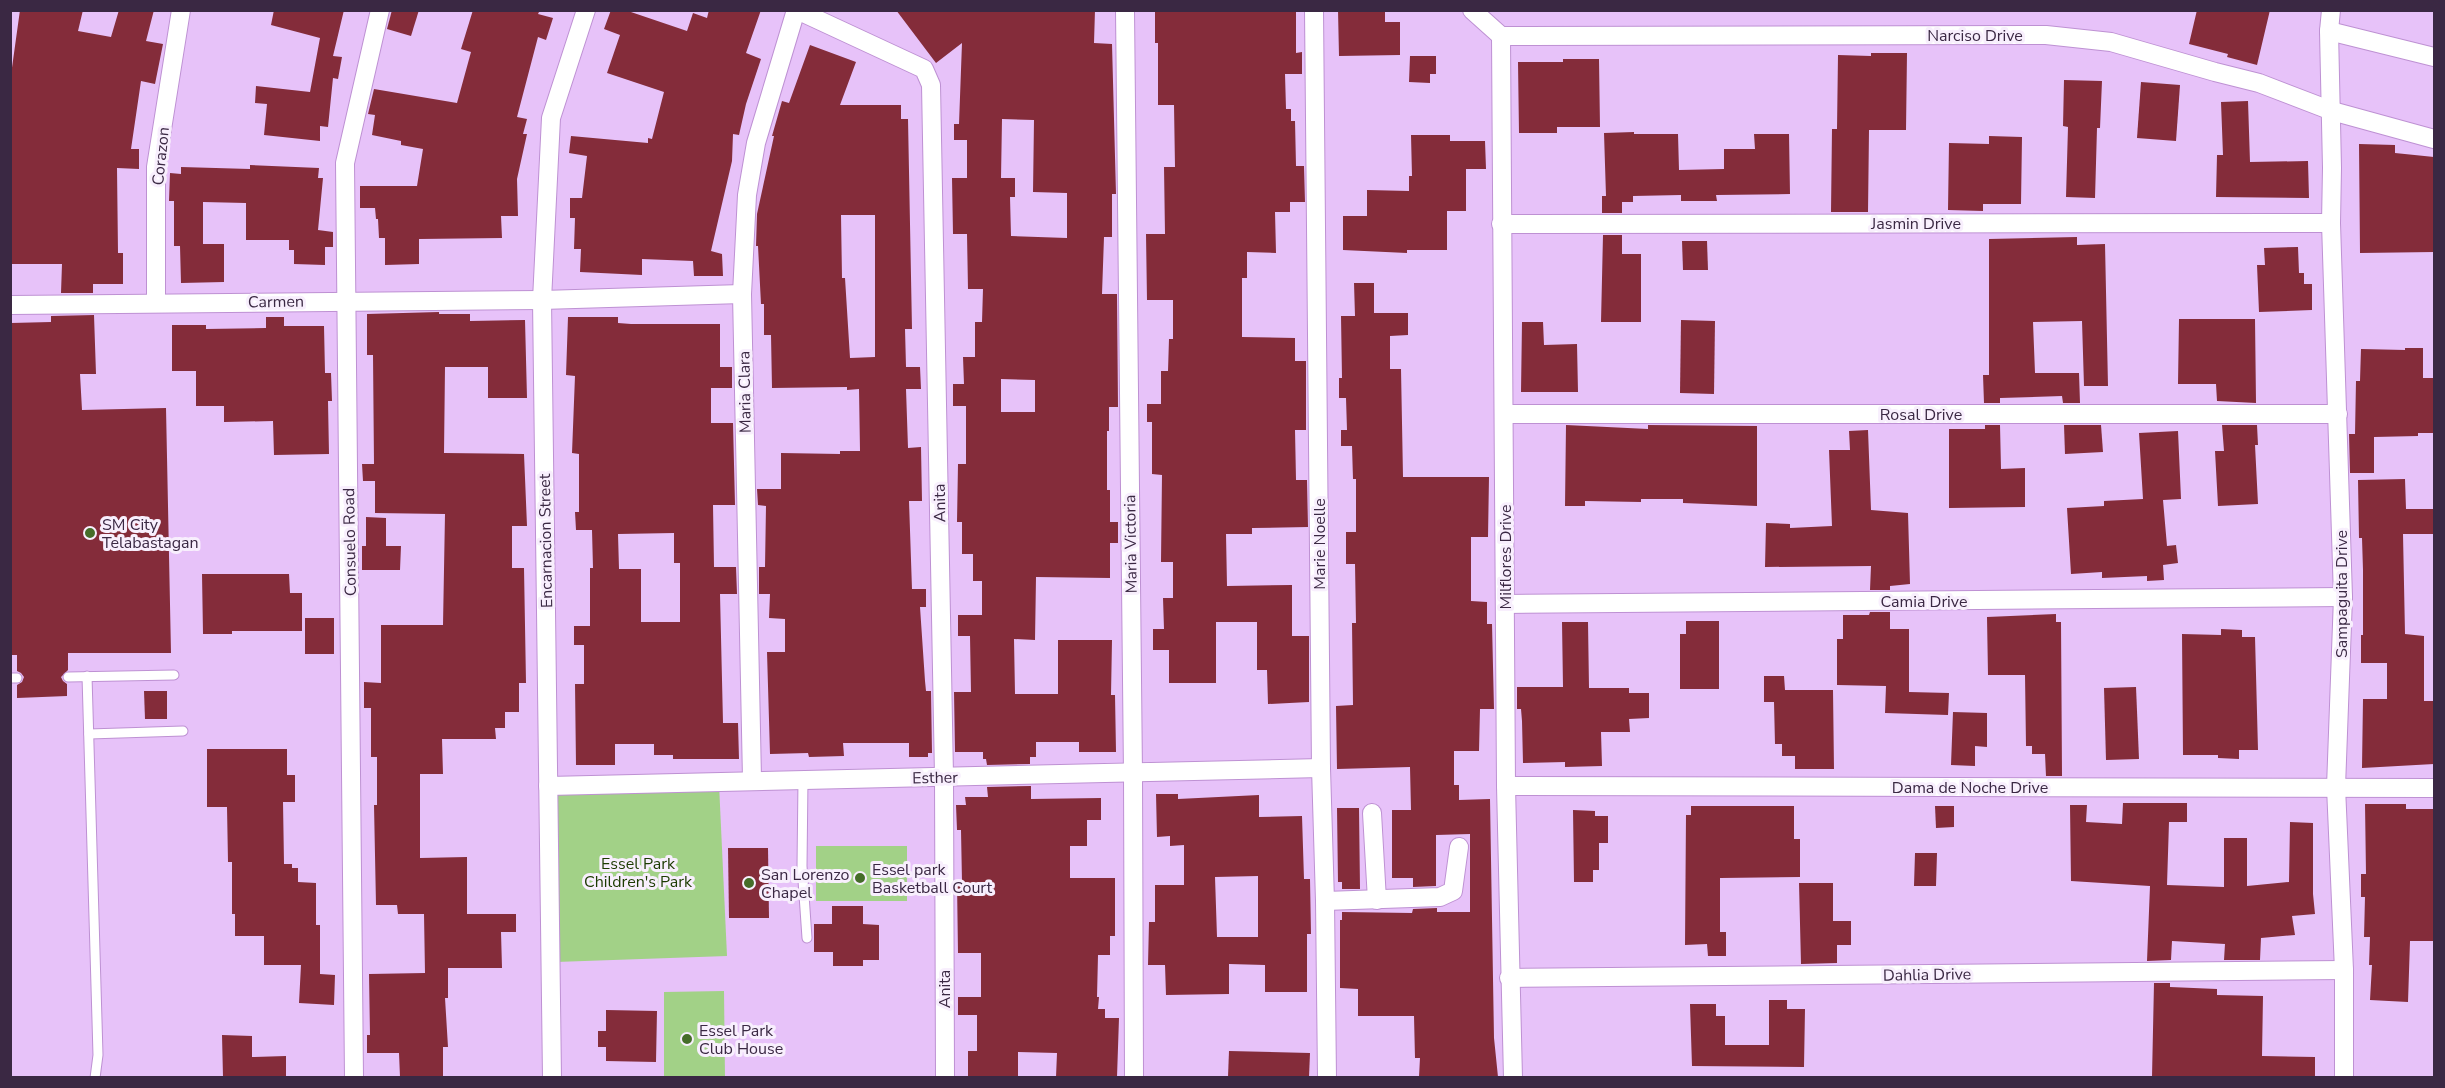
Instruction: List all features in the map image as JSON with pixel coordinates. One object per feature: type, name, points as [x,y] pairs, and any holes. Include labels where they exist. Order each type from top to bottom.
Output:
[{"type":"street","name":"Corazon","points":[[156,303],[156,167],[181,10]]},
{"type":"street","name":"Consuelo Road","points":[[354,1077],[345,163],[380,10]]},
{"type":"street","name":"Encarnacion Street","points":[[552,1077],[542,300],[550,118],[586,10]]},
{"type":"street","name":"Maria Clara","points":[[752,779],[742,294],[747,195],[756,143],[797,10]]},
{"type":"street","name":"Anita","points":[[797,10],[924,69],[931,85],[944,776],[945,1077]]},
{"type":"street","name":"Maria Victoria","points":[[1125,10],[1134,1077]]},
{"type":"street","name":"Marie Noelle","points":[[1314,10],[1321,768],[1326,901],[1327,1077]]},
{"type":"street","points":[[1472,10],[1501,36]]},
{"type":"street","name":"Sampaguita Drive","points":[[2331,10],[2329,31],[2332,111],[2331,223],[2343,597],[2336,787],[2344,970],[2344,1077]]},
{"type":"street","points":[[2329,31],[2434,57]]},
{"type":"street","name":"Narciso Drive","points":[[1501,36],[2046,35],[2077,37],[2111,42],[2259,83],[2332,111],[2434,139]]},
{"type":"street","name":"Milflores Drive","points":[[1501,36],[1506,786],[1513,1077]]},
{"type":"street","name":"Jasmin Drive","points":[[1501,224],[2331,223]]},
{"type":"street","name":"Carmen","points":[[10,305],[346,300],[542,300],[742,294]]},
{"type":"street","name":"Rosal Drive","points":[[1504,414],[2338,414]]},
{"type":"street","name":"Camia Drive","points":[[1504,604],[2343,597]]},
{"type":"street","name":"Esther","points":[[548,786],[752,779],[1133,774],[1321,768]]},
{"type":"street","name":"Dama de Noche Drive","points":[[1506,786],[2434,788]]},
{"type":"street","points":[[1372,813],[1377,900]]},
{"type":"street","points":[[1326,901],[1440,897],[1454,891],[1460,847]]},
{"type":"street","name":"Dahlia Drive","points":[[1509,978],[2344,970]]},
{"type":"lane","points":[[68,677],[174,675]]},
{"type":"lane","points":[[87,676],[98,1055],[95,1077]]},
{"type":"lane","points":[[89,734],[183,731]]},
{"type":"lane","points":[[802,780],[802,866],[807,938]]},
{"type":"green space","name":"Essel Park Children's Park","points":[[719,784],[727,956],[556,962],[552,789]]},
{"type":"green space","points":[[816,846],[907,846],[907,901],[816,901]]},
{"type":"green space","points":[[724,991],[725,1077],[664,1077],[664,992]]},
{"type":"building","points":[[20,10],[83,10],[78,31],[111,37],[119,10],[154,10],[146,41],[163,44],[155,84],[141,81],[131,149],[139,149],[139,169],[117,168],[118,253],[123,253],[123,284],[93,284],[93,293],[61,293],[62,264],[10,264],[10,82]]},
{"type":"building","points":[[274,10],[344,10],[333,56],[342,57],[338,79],[333,78],[328,127],[320,126],[320,141],[264,135],[267,104],[255,103],[256,86],[310,92],[320,38],[271,25]]},
{"type":"building","points":[[392,10],[419,10],[411,36],[387,29]]},
{"type":"building","points":[[473,10],[540,10],[538,14],[553,18],[546,40],[538,37],[517,117],[527,119],[523,134],[527,134],[517,179],[518,216],[501,216],[502,238],[419,239],[419,264],[385,265],[385,238],[379,238],[375,208],[360,208],[360,186],[417,186],[423,149],[401,145],[401,141],[372,135],[375,115],[368,114],[374,89],[457,103],[471,52],[461,49]]},
{"type":"building","points":[[611,10],[625,10],[687,31],[693,13],[707,18],[709,10],[761,10],[746,53],[761,59],[746,104],[739,135],[733,134],[732,161],[711,251],[722,254],[723,276],[694,276],[693,261],[642,259],[642,275],[580,272],[581,249],[574,249],[575,218],[570,218],[570,198],[582,198],[587,156],[569,153],[571,136],[648,143],[648,138],[652,139],[664,92],[607,73],[620,35],[604,29]]},
{"type":"building","points":[[896,10],[1095,10],[1094,43],[1112,44],[1116,194],[1112,194],[1112,237],[1104,237],[1102,294],[1117,294],[1118,407],[1109,407],[1107,490],[1110,490],[1110,522],[1118,522],[1118,543],[1110,543],[1110,578],[1036,577],[1035,640],[1014,639],[1015,694],[1058,694],[1058,640],[1112,640],[1111,695],[1115,695],[1116,752],[1079,752],[1079,742],[1036,742],[1036,757],[1030,757],[1030,764],[987,765],[986,759],[983,759],[983,752],[955,752],[954,692],[971,692],[970,636],[958,636],[958,615],[982,615],[982,581],[973,581],[973,554],[962,554],[962,522],[957,522],[958,464],[966,464],[966,406],[953,406],[953,384],[964,384],[963,357],[975,357],[975,322],[982,322],[983,289],[968,289],[967,234],[953,234],[952,178],[967,178],[967,140],[954,140],[954,124],[959,124],[962,43],[936,63]],"holes":[[[1002,119],[1034,120],[1033,192],[1067,193],[1067,238],[1011,236],[1010,197],[1015,197],[1015,178],[1001,178]],[[1001,379],[1035,380],[1035,412],[1001,412]]]},
{"type":"building","points":[[1155,10],[1296,10],[1296,53],[1302,52],[1302,74],[1285,74],[1286,109],[1291,109],[1291,121],[1295,121],[1296,166],[1304,166],[1305,202],[1290,202],[1290,212],[1275,212],[1276,253],[1247,252],[1247,278],[1242,278],[1242,337],[1295,338],[1295,361],[1306,361],[1306,430],[1295,430],[1296,480],[1307,480],[1308,527],[1252,528],[1252,534],[1226,534],[1227,586],[1292,585],[1292,636],[1309,636],[1309,702],[1268,704],[1267,670],[1257,670],[1257,622],[1216,622],[1216,683],[1169,683],[1169,650],[1153,650],[1153,629],[1164,629],[1163,598],[1173,598],[1173,562],[1161,562],[1162,475],[1152,474],[1152,422],[1147,422],[1147,404],[1161,404],[1161,371],[1168,371],[1169,339],[1173,339],[1173,300],[1147,300],[1146,234],[1165,234],[1164,167],[1175,167],[1174,105],[1158,105],[1158,43],[1155,43]]},
{"type":"building","points":[[1338,10],[1385,10],[1385,22],[1400,22],[1400,55],[1339,56]]},
{"type":"building","points":[[2197,10],[2270,10],[2257,65],[2227,57],[2228,54],[2189,44]]},
{"type":"building","points":[[810,45],[856,62],[840,105],[901,105],[901,119],[908,119],[912,329],[905,329],[906,367],[920,367],[921,389],[906,389],[908,448],[921,447],[922,501],[909,501],[912,589],[926,589],[926,607],[920,607],[926,691],[931,691],[932,753],[928,753],[928,757],[909,757],[909,743],[843,743],[844,756],[809,757],[808,753],[770,754],[767,652],[785,652],[785,619],[769,618],[770,594],[759,594],[759,567],[765,567],[766,506],[758,505],[757,489],[781,489],[781,453],[840,454],[840,451],[860,451],[859,389],[847,390],[847,387],[772,388],[771,335],[764,335],[764,304],[761,304],[758,246],[756,246],[757,214],[774,136],[772,136],[782,101],[789,103]],"holes":[[[841,215],[875,215],[875,357],[850,358],[845,278],[842,278]]]},
{"type":"building","points":[[1871,53],[1907,53],[1906,130],[1869,130],[1868,212],[1831,212],[1832,129],[1837,129],[1838,55],[1871,56]]},
{"type":"building","points":[[1410,56],[1436,56],[1436,74],[1430,74],[1430,83],[1409,82]]},
{"type":"building","points":[[1563,59],[1599,59],[1600,127],[1557,127],[1557,133],[1519,133],[1518,62],[1563,62]]},
{"type":"building","points":[[2064,80],[2102,81],[2100,128],[2097,128],[2095,198],[2066,197],[2068,127],[2063,126]]},
{"type":"building","points":[[2141,82],[2180,85],[2176,141],[2137,138]]},
{"type":"building","points":[[2248,101],[2250,162],[2308,161],[2309,198],[2216,197],[2217,155],[2223,155],[2221,102]]},
{"type":"building","points":[[1634,132],[1634,134],[1678,134],[1679,170],[1724,169],[1724,149],[1755,149],[1754,134],[1789,134],[1790,194],[1716,195],[1717,201],[1681,201],[1681,195],[1633,196],[1633,202],[1622,202],[1622,213],[1602,213],[1602,196],[1606,196],[1604,133]]},
{"type":"building","points":[[1411,135],[1450,135],[1450,141],[1485,141],[1486,169],[1466,169],[1466,211],[1447,211],[1447,250],[1407,250],[1407,253],[1343,250],[1343,216],[1367,216],[1367,190],[1409,191],[1409,176],[1412,176]]},
{"type":"building","points":[[1989,136],[2022,137],[2021,204],[1983,204],[1983,211],[1948,210],[1949,143],[1989,144]]},
{"type":"building","points":[[2359,144],[2395,145],[2395,153],[2434,157],[2434,252],[2360,253]]},
{"type":"building","points":[[250,165],[319,168],[318,178],[323,178],[318,230],[333,232],[333,247],[325,247],[325,265],[294,264],[294,250],[289,250],[289,240],[246,240],[246,203],[203,202],[203,244],[224,244],[224,282],[181,283],[180,246],[174,246],[174,201],[169,201],[170,173],[181,174],[181,167],[250,169]]},
{"type":"building","points":[[1603,235],[1622,235],[1622,254],[1641,254],[1641,322],[1601,322]]},
{"type":"building","points":[[2077,237],[2077,245],[2105,244],[2108,386],[2084,386],[2082,321],[2033,322],[2035,373],[2079,373],[2080,403],[2063,403],[2062,396],[2000,398],[2000,403],[1984,403],[1983,375],[1989,375],[1989,239]]},
{"type":"building","points":[[1682,241],[1707,241],[1708,270],[1683,270]]},
{"type":"building","points":[[2298,247],[2299,273],[2304,273],[2304,284],[2312,284],[2312,310],[2259,312],[2257,265],[2265,265],[2264,248]]},
{"type":"building","points":[[1354,283],[1374,283],[1374,313],[1408,313],[1408,335],[1390,336],[1390,369],[1401,369],[1403,477],[1489,477],[1488,537],[1471,537],[1471,601],[1487,602],[1487,624],[1492,624],[1494,709],[1480,709],[1479,751],[1454,751],[1454,785],[1459,785],[1459,800],[1490,799],[1494,1038],[1498,1077],[1419,1077],[1420,1058],[1415,1058],[1414,1016],[1358,1016],[1358,989],[1340,988],[1342,912],[1412,913],[1413,909],[1437,908],[1437,912],[1470,912],[1470,834],[1436,835],[1436,886],[1413,887],[1413,878],[1392,878],[1392,810],[1411,810],[1410,767],[1337,769],[1336,706],[1353,705],[1352,623],[1356,623],[1355,564],[1346,564],[1346,532],[1356,532],[1356,479],[1353,479],[1352,446],[1341,446],[1341,430],[1347,430],[1346,398],[1339,398],[1339,378],[1342,378],[1341,316],[1355,316]]},
{"type":"building","points":[[439,312],[439,314],[470,314],[470,321],[525,320],[527,398],[488,398],[488,367],[445,367],[444,453],[524,454],[527,526],[512,526],[512,568],[524,568],[526,683],[519,683],[519,712],[505,712],[505,728],[495,728],[496,739],[442,739],[443,774],[420,774],[420,858],[467,857],[467,914],[516,914],[516,932],[501,932],[502,968],[448,968],[448,998],[445,998],[448,1047],[443,1047],[443,1077],[400,1077],[399,1053],[367,1053],[367,1035],[370,1035],[369,974],[425,973],[424,914],[398,914],[397,905],[376,905],[374,805],[377,805],[377,757],[371,757],[371,708],[364,708],[364,682],[381,683],[381,625],[443,625],[445,514],[375,513],[375,481],[363,481],[362,464],[374,464],[373,355],[367,355],[367,314]]},
{"type":"building","name":"SM City Telabastagan","points":[[94,315],[96,374],[80,374],[82,410],[166,408],[171,653],[68,653],[68,670],[61,677],[67,684],[67,696],[17,698],[17,685],[24,677],[17,671],[17,655],[10,655],[11,323],[51,322],[51,316]]},
{"type":"building","points":[[266,317],[284,317],[284,326],[324,326],[325,373],[331,373],[332,401],[328,401],[329,454],[274,455],[273,421],[224,422],[224,406],[196,406],[196,371],[172,371],[172,325],[206,325],[206,329],[266,328]]},
{"type":"building","points":[[568,317],[618,317],[618,323],[631,324],[720,324],[720,367],[732,367],[732,388],[711,388],[711,423],[733,423],[735,505],[713,505],[714,567],[736,567],[737,594],[720,594],[723,723],[738,723],[739,759],[673,759],[673,755],[654,755],[654,744],[615,744],[615,765],[576,765],[575,684],[584,684],[584,645],[574,645],[574,626],[590,626],[590,568],[593,568],[592,530],[576,530],[575,512],[579,512],[579,454],[572,453],[575,376],[566,375]],"holes":[[[674,533],[674,563],[680,563],[680,622],[641,622],[641,569],[619,569],[618,534]]]},
{"type":"building","points":[[2179,319],[2255,319],[2256,403],[2217,401],[2216,384],[2178,384]]},
{"type":"building","points":[[1681,320],[1715,321],[1714,394],[1680,393]]},
{"type":"building","points":[[1522,322],[1543,322],[1544,345],[1577,344],[1578,392],[1521,392]]},
{"type":"building","points":[[2405,348],[2423,348],[2423,378],[2434,378],[2434,433],[2418,433],[2418,436],[2374,437],[2374,473],[2350,473],[2349,434],[2355,434],[2356,381],[2360,381],[2361,349],[2405,350]]},
{"type":"building","points":[[1566,425],[1648,429],[1648,425],[1757,426],[1757,506],[1683,503],[1683,499],[1641,499],[1641,502],[1585,501],[1585,506],[1565,506]]},
{"type":"building","points":[[1985,425],[2000,425],[2001,469],[2025,468],[2025,507],[1949,508],[1949,429],[1985,429]]},
{"type":"building","points":[[2064,425],[2101,425],[2103,452],[2065,454]]},
{"type":"building","points":[[2222,425],[2257,425],[2258,445],[2255,445],[2258,504],[2218,506],[2215,451],[2224,451]]},
{"type":"building","points":[[1868,430],[1871,510],[1908,513],[1910,584],[1890,586],[1890,590],[1870,590],[1871,566],[1765,567],[1766,523],[1790,524],[1790,528],[1832,526],[1829,450],[1850,450],[1849,431]]},
{"type":"building","points":[[2178,431],[2181,499],[2163,500],[2167,546],[2176,545],[2178,563],[2163,565],[2164,580],[2147,581],[2147,576],[2102,578],[2102,572],[2071,574],[2067,508],[2104,506],[2104,501],[2143,499],[2139,433]]},
{"type":"building","points":[[2405,479],[2406,509],[2434,509],[2434,534],[2403,534],[2405,634],[2424,636],[2424,701],[2434,701],[2434,764],[2362,768],[2363,699],[2387,699],[2387,663],[2361,663],[2363,570],[2362,538],[2359,538],[2358,480]]},
{"type":"building","points":[[366,517],[386,518],[386,546],[401,546],[400,570],[362,570],[362,546],[366,546]]},
{"type":"building","points":[[202,574],[289,574],[290,593],[302,593],[302,631],[232,631],[232,634],[203,634]]},
{"type":"building","points":[[1870,612],[1890,612],[1890,629],[1909,629],[1909,692],[1949,693],[1948,715],[1885,713],[1886,686],[1837,685],[1837,639],[1843,639],[1843,615],[1869,615]]},
{"type":"building","points":[[2056,614],[2056,622],[2061,622],[2062,776],[2046,776],[2045,754],[2032,754],[2032,746],[2026,746],[2025,675],[1988,675],[1987,617]]},
{"type":"building","points":[[305,618],[334,618],[334,654],[305,654]]},
{"type":"building","points":[[1686,621],[1719,621],[1719,689],[1680,689],[1680,634],[1686,634]]},
{"type":"building","points":[[1562,622],[1588,622],[1589,688],[1629,688],[1629,693],[1649,693],[1649,718],[1629,719],[1630,732],[1601,732],[1602,766],[1565,767],[1565,762],[1523,763],[1522,721],[1521,709],[1517,709],[1517,687],[1563,687]]},
{"type":"building","points":[[2221,629],[2242,630],[2242,637],[2255,637],[2258,750],[2239,750],[2239,759],[2218,758],[2218,755],[2183,755],[2182,634],[2221,635]]},
{"type":"building","points":[[1764,676],[1784,676],[1785,690],[1833,690],[1834,769],[1795,769],[1795,756],[1782,756],[1782,744],[1775,744],[1774,702],[1764,702]]},
{"type":"building","points":[[2136,687],[2139,759],[2106,760],[2104,688]]},
{"type":"building","points":[[144,691],[167,691],[167,719],[145,719]]},
{"type":"building","points":[[1953,712],[1987,713],[1987,747],[1975,746],[1975,766],[1951,765]]},
{"type":"building","points":[[207,749],[287,749],[287,775],[295,775],[295,802],[283,802],[284,864],[292,864],[292,868],[298,868],[298,882],[316,883],[316,925],[320,925],[320,974],[335,975],[334,1005],[299,1003],[301,965],[264,965],[264,936],[235,936],[235,914],[232,914],[232,862],[228,862],[227,807],[207,807]]},
{"type":"building","points":[[1031,786],[1031,799],[1101,798],[1101,820],[1087,820],[1087,846],[1070,846],[1070,878],[1115,878],[1115,936],[1110,936],[1110,955],[1098,955],[1097,997],[1099,997],[1098,1009],[1105,1009],[1105,1018],[1119,1018],[1117,1077],[1056,1077],[1057,1053],[1018,1052],[1018,1077],[968,1077],[968,1051],[977,1051],[977,1015],[958,1015],[958,997],[981,997],[981,953],[958,953],[957,882],[962,882],[961,830],[957,830],[956,805],[966,805],[965,797],[988,797],[987,787]]},
{"type":"building","points":[[1156,794],[1178,794],[1178,799],[1259,795],[1259,817],[1302,816],[1304,879],[1310,879],[1311,934],[1307,934],[1307,992],[1265,992],[1265,965],[1229,964],[1229,994],[1166,995],[1165,965],[1148,965],[1149,922],[1155,922],[1155,885],[1184,885],[1184,845],[1170,846],[1170,836],[1157,837]],"holes":[[[1258,876],[1258,937],[1217,937],[1215,877]]]},
{"type":"building","points":[[2123,803],[2187,803],[2187,822],[2169,822],[2167,885],[2224,887],[2224,838],[2247,838],[2247,886],[2289,882],[2290,822],[2313,823],[2315,914],[2292,916],[2295,935],[2261,938],[2260,960],[2224,960],[2225,944],[2172,941],[2171,960],[2147,961],[2150,886],[2071,881],[2070,805],[2087,805],[2086,822],[2122,824]]},
{"type":"building","points":[[2365,804],[2406,804],[2406,809],[2434,809],[2434,941],[2410,941],[2408,1002],[2370,1000],[2372,965],[2369,965],[2370,937],[2364,937],[2365,897],[2361,897],[2361,874],[2366,874]]},
{"type":"building","points":[[1691,806],[1794,806],[1794,839],[1800,839],[1800,877],[1720,878],[1720,932],[1726,932],[1726,956],[1708,956],[1707,944],[1685,945],[1686,815],[1691,815]]},
{"type":"building","points":[[1935,806],[1954,806],[1954,827],[1936,828]]},
{"type":"building","points":[[1337,808],[1359,808],[1360,889],[1342,889],[1342,882],[1338,882]]},
{"type":"building","points":[[1573,810],[1595,811],[1595,816],[1608,816],[1608,843],[1599,843],[1599,870],[1593,870],[1593,882],[1574,882]]},
{"type":"building","name":"San Lorenzo Chapel","points":[[728,848],[768,848],[769,918],[729,918]]},
{"type":"building","points":[[1915,853],[1937,853],[1936,886],[1914,886]]},
{"type":"building","points":[[1799,883],[1833,883],[1833,921],[1851,921],[1851,945],[1837,945],[1837,963],[1801,964]]},
{"type":"building","points":[[832,906],[863,906],[863,924],[879,925],[879,960],[863,960],[863,966],[833,966],[833,952],[814,952],[814,924],[832,924]]},
{"type":"building","points":[[2154,983],[2170,983],[2170,987],[2217,989],[2217,995],[2263,996],[2262,1056],[2315,1057],[2315,1077],[2152,1077]]},
{"type":"building","points":[[1769,1000],[1787,1000],[1787,1009],[1805,1009],[1804,1067],[1692,1066],[1690,1004],[1716,1004],[1716,1016],[1725,1016],[1725,1045],[1769,1045]]},
{"type":"building","points":[[606,1010],[657,1011],[656,1062],[606,1061],[606,1047],[598,1047],[598,1031],[606,1031]]},
{"type":"building","points":[[222,1035],[252,1036],[252,1057],[286,1056],[286,1077],[223,1077]]},
{"type":"building","points":[[1229,1051],[1310,1053],[1309,1077],[1228,1077]]},
{"type":"place","name":"SM City Telabastagan","points":[[90,533]]},
{"type":"place","name":"Essel park Basketball Court","points":[[860,878]]},
{"type":"place","name":"San Lorenzo Chapel","points":[[749,883]]},
{"type":"place","name":"Essel Park Club House","points":[[687,1039]]}]
